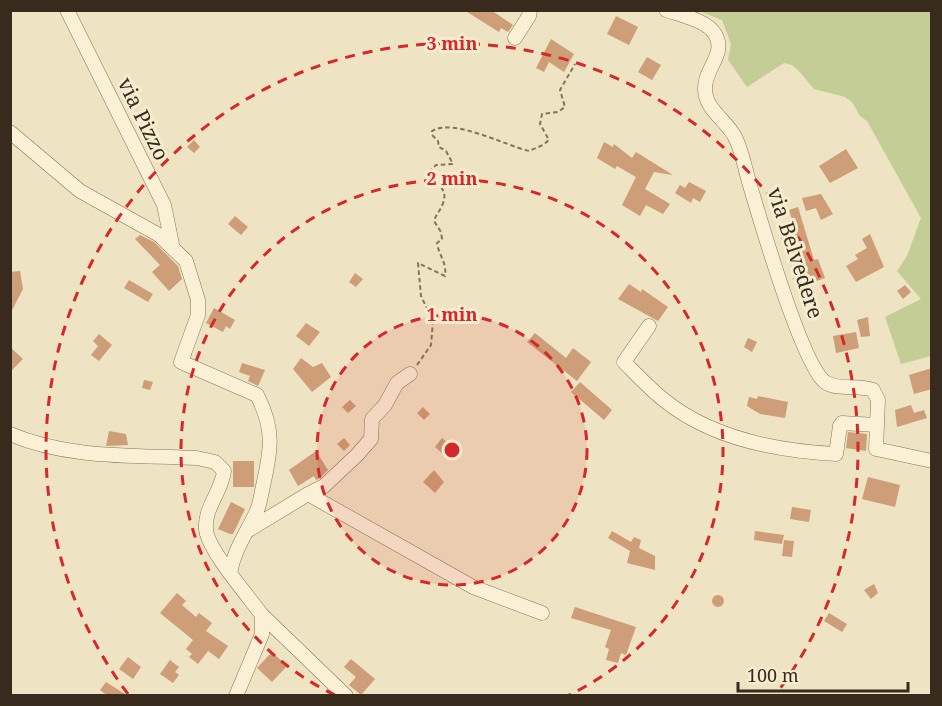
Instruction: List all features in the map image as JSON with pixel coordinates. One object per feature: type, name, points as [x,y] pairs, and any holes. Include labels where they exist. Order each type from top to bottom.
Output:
[{"type":"street","name":"via Pizzo","points":[[68,10],[164,205],[173,249]]},
{"type":"street","points":[[515,38],[529,16],[530,10]]},
{"type":"street","name":"via Belvedere","points":[[666,10],[696,20],[713,31],[719,43],[719,52],[708,74],[705,90],[709,105],[735,137],[800,333],[824,381],[831,385],[866,387],[873,390],[878,400],[876,449],[932,461]]},
{"type":"street","name":"via Pizzo","points":[[10,132],[80,191],[159,235],[186,261],[198,300],[198,315],[181,362],[257,396],[269,421],[272,443],[257,511],[233,554],[230,573]]},
{"type":"street","points":[[649,326],[624,362],[665,401],[706,428],[782,448],[836,454],[842,423],[876,425]]},
{"type":"street","points":[[245,532],[324,486],[371,439],[372,419],[385,405],[397,383],[410,374]]},
{"type":"street","points":[[10,434],[31,443],[65,451],[197,458],[214,462],[224,471],[222,484],[209,509],[206,529],[230,573],[262,615],[346,696]]},
{"type":"street","points":[[308,494],[473,587],[543,613]]},
{"type":"street","points":[[236,696],[261,634],[262,615]]},
{"type":"path","points":[[410,374],[431,345],[433,321],[423,305],[418,263],[445,276],[446,271],[444,257],[437,243],[442,239],[441,232],[434,221],[444,202],[444,195],[441,185],[430,171],[436,165],[453,164],[432,135],[432,131],[440,127],[467,129],[481,133],[490,140],[530,151],[535,149],[549,140],[540,124],[542,114],[558,112],[565,107],[560,90],[575,64]]},
{"type":"green space","points":[[699,11],[931,11],[931,356],[901,364],[885,317],[921,299],[897,271],[907,256],[921,218],[867,121],[860,116],[852,102],[845,97],[814,89],[792,65],[784,63],[747,87],[728,60],[731,44],[722,20]]},
{"type":"building","points":[[464,10],[491,10],[513,25],[508,32],[501,28],[499,32]]},
{"type":"building","points":[[616,16],[638,27],[629,45],[607,34]]},
{"type":"building","points":[[551,39],[574,54],[564,72],[549,62],[544,72],[536,68]]},
{"type":"building","points":[[647,57],[661,65],[652,80],[638,72]]},
{"type":"building","points":[[194,140],[200,147],[194,153],[187,147]]},
{"type":"building","points":[[604,142],[613,147],[614,144],[632,158],[636,152],[673,175],[654,172],[645,189],[670,204],[663,214],[646,205],[640,216],[622,205],[636,177],[617,166],[615,169],[597,158]]},
{"type":"building","points":[[846,149],[858,168],[830,183],[819,166]]},
{"type":"building","points":[[689,182],[706,191],[700,202],[693,198],[691,203],[675,193],[680,185],[685,188]]},
{"type":"building","points":[[821,194],[833,214],[821,220],[816,208],[806,211],[802,198]]},
{"type":"building","points":[[798,207],[814,260],[818,259],[825,278],[797,288],[793,278],[800,275],[792,256],[787,257],[780,234],[795,229],[789,210]]},
{"type":"building","points":[[235,216],[248,227],[241,235],[228,224]]},
{"type":"building","points":[[870,234],[884,267],[856,282],[846,266],[858,259],[855,255],[867,248],[862,239]]},
{"type":"building","points":[[140,235],[154,242],[178,266],[182,279],[169,291],[152,272],[160,265],[135,239]]},
{"type":"building","points":[[20,271],[23,289],[10,314],[10,272]]},
{"type":"building","points":[[355,273],[363,279],[356,287],[349,282]]},
{"type":"building","points":[[129,280],[153,294],[148,302],[124,288]]},
{"type":"building","points":[[629,284],[641,292],[642,289],[668,307],[658,321],[618,299]]},
{"type":"building","points":[[905,285],[911,292],[903,299],[897,291]]},
{"type":"building","points":[[214,308],[235,320],[230,329],[226,326],[223,332],[206,323]]},
{"type":"building","points":[[868,317],[870,336],[861,337],[857,320]]},
{"type":"building","points":[[306,323],[320,332],[309,346],[296,336]]},
{"type":"building","points":[[856,332],[859,348],[836,353],[833,336]]},
{"type":"building","points":[[535,333],[566,358],[573,348],[591,362],[577,381],[527,342]]},
{"type":"building","points":[[99,334],[112,345],[99,361],[91,355],[98,346],[93,341]]},
{"type":"building","points":[[748,338],[757,342],[752,352],[744,347]]},
{"type":"building","points":[[10,347],[23,359],[10,372]]},
{"type":"building","points":[[301,358],[313,367],[322,363],[331,377],[312,392],[293,369]]},
{"type":"building","points":[[242,363],[265,370],[258,386],[248,381],[250,376],[239,372]]},
{"type":"building","points":[[932,368],[932,389],[914,394],[909,375]]},
{"type":"building","points":[[144,380],[153,382],[150,390],[142,388]]},
{"type":"building","points":[[580,382],[612,410],[604,420],[571,392]]},
{"type":"building","points":[[758,396],[788,402],[785,418],[760,414],[747,406],[749,397],[757,399]]},
{"type":"building","points":[[350,400],[356,406],[348,413],[342,407]]},
{"type":"building","points":[[911,405],[914,413],[924,410],[927,418],[897,427],[895,410]]},
{"type":"building","points":[[423,407],[430,414],[424,420],[417,413]]},
{"type":"building","points":[[109,431],[126,434],[128,445],[106,446]]},
{"type":"building","points":[[848,432],[867,434],[866,451],[846,448]]},
{"type":"building","points":[[344,438],[350,445],[344,451],[337,444]]},
{"type":"building","points":[[442,438],[457,451],[450,460],[435,447]]},
{"type":"building","points":[[316,451],[328,470],[319,479],[316,480],[314,476],[298,486],[289,470]]},
{"type":"building","points":[[233,461],[254,461],[254,487],[233,487]]},
{"type":"building","points":[[434,470],[444,482],[435,493],[423,482]]},
{"type":"building","points":[[868,477],[900,485],[895,507],[862,499]]},
{"type":"building","points":[[231,502],[245,509],[233,534],[218,529]]},
{"type":"building","points":[[792,507],[811,510],[809,522],[790,519]]},
{"type":"building","points":[[612,531],[631,542],[634,537],[641,540],[639,548],[655,556],[655,570],[627,563],[630,551],[608,538]]},
{"type":"building","points":[[755,531],[784,535],[782,544],[754,540]]},
{"type":"building","points":[[784,540],[794,541],[792,557],[782,556]]},
{"type":"building","points":[[874,584],[878,593],[871,599],[864,590]]},
{"type":"building","points":[[177,593],[186,601],[182,605],[196,617],[199,613],[212,623],[206,631],[228,646],[219,659],[208,651],[198,664],[189,657],[192,654],[186,649],[193,640],[160,613]]},
{"type":"building","points":[[720,595],[724,601],[720,607],[716,607],[712,599]]},
{"type":"building","points":[[575,607],[636,627],[626,655],[621,653],[618,663],[606,660],[609,649],[605,647],[611,630],[571,618]]},
{"type":"building","points":[[829,613],[847,624],[842,632],[824,621]]},
{"type":"building","points":[[272,652],[287,666],[272,682],[257,668]]},
{"type":"building","points":[[128,657],[141,667],[133,679],[119,669]]},
{"type":"building","points":[[351,659],[375,679],[361,695],[349,685],[356,677],[344,667]]},
{"type":"building","points":[[170,660],[179,667],[175,672],[179,675],[173,683],[160,674]]},
{"type":"building","points":[[106,682],[128,696],[108,696],[100,690]]}]
